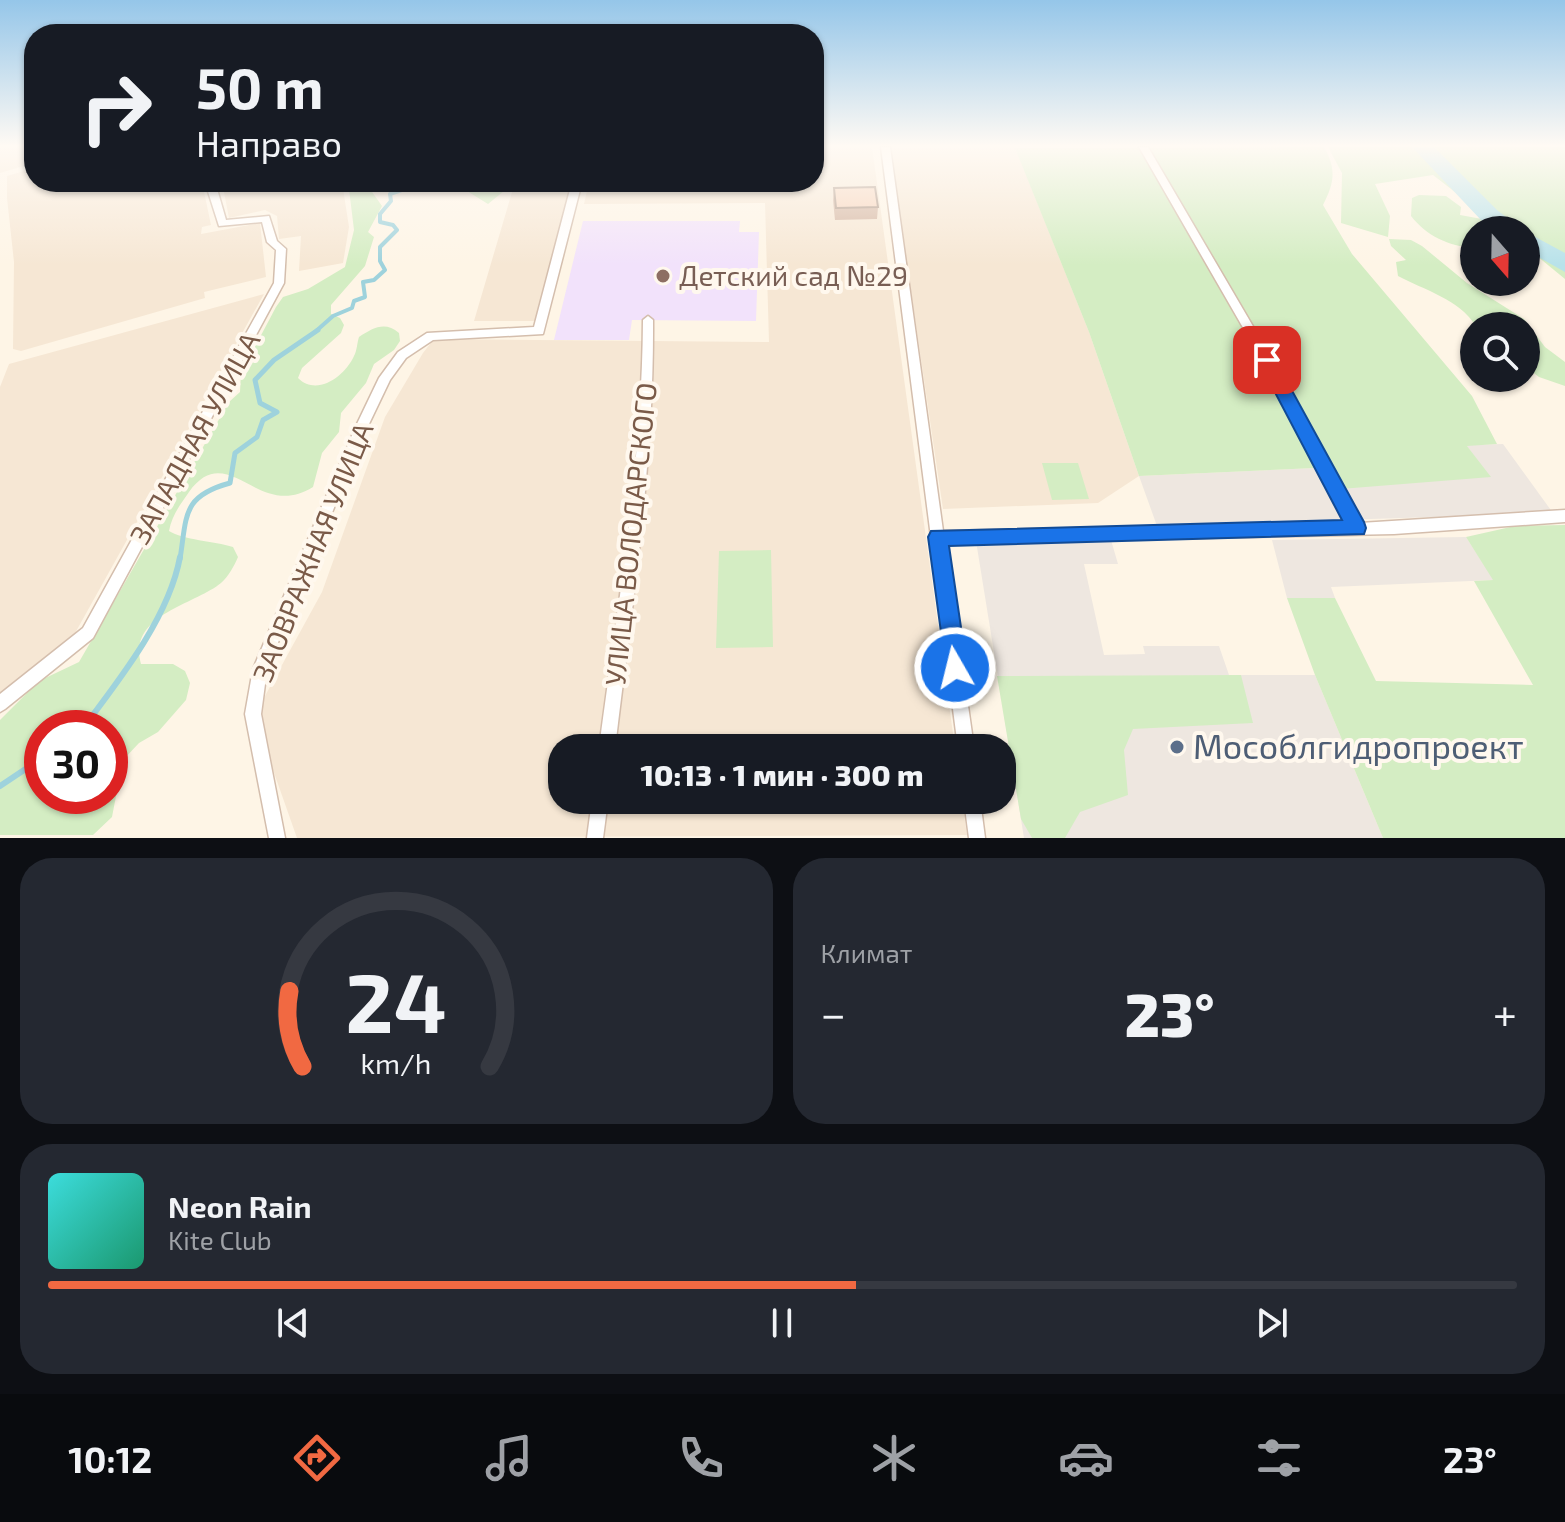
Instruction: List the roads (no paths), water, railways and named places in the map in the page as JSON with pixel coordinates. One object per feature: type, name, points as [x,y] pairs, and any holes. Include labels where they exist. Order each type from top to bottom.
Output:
[{"type":"street","points":[[890,186],[964,734]]},
{"type":"street","points":[[1166,186],[1281,384],[1356,528]]},
{"type":"street","name":"ЗАПАДНАЯ УЛИЦА","points":[[0,704],[88,633],[279,283],[281,249],[272,242],[266,218],[222,224],[213,192]]},
{"type":"street","name":"ЗАОВРАЖНАЯ УЛИЦА","points":[[277,838],[253,714],[260,669],[362,426],[385,378],[402,355],[431,336],[539,331],[574,192]]},
{"type":"street","name":"УЛИЦА ВОЛОДАРСКОГО","points":[[609,734],[642,464],[648,393],[648,320]]},
{"type":"street","points":[[938,537],[1450,525],[1565,516]]},
{"type":"street","points":[[595,838],[598,814]]},
{"type":"street","points":[[974,814],[977,838]]},
{"type":"waterway","points":[[1461,186],[1491,216]]},
{"type":"waterway","points":[[315,332],[333,316],[352,308],[354,301],[365,297],[363,282],[374,280],[385,270],[380,261],[380,247],[397,230],[393,225],[380,222],[380,214],[391,201],[390,194],[396,192]]},
{"type":"waterway","points":[[1540,248],[1565,264]]},
{"type":"waterway","points":[[180,559],[186,519],[195,501],[214,488],[230,483],[235,453],[257,437],[263,420],[277,412],[260,403],[255,380],[274,360],[318,330]]},
{"type":"waterway","points":[[96,710],[154,625],[174,580],[180,557]]},
{"type":"waterway","points":[[0,786],[24,770]]},
{"type":"place","name":"Детский сад №29","points":[[663,276]]},
{"type":"place","name":"Мособлгидропроект","points":[[1177,747]]}]
